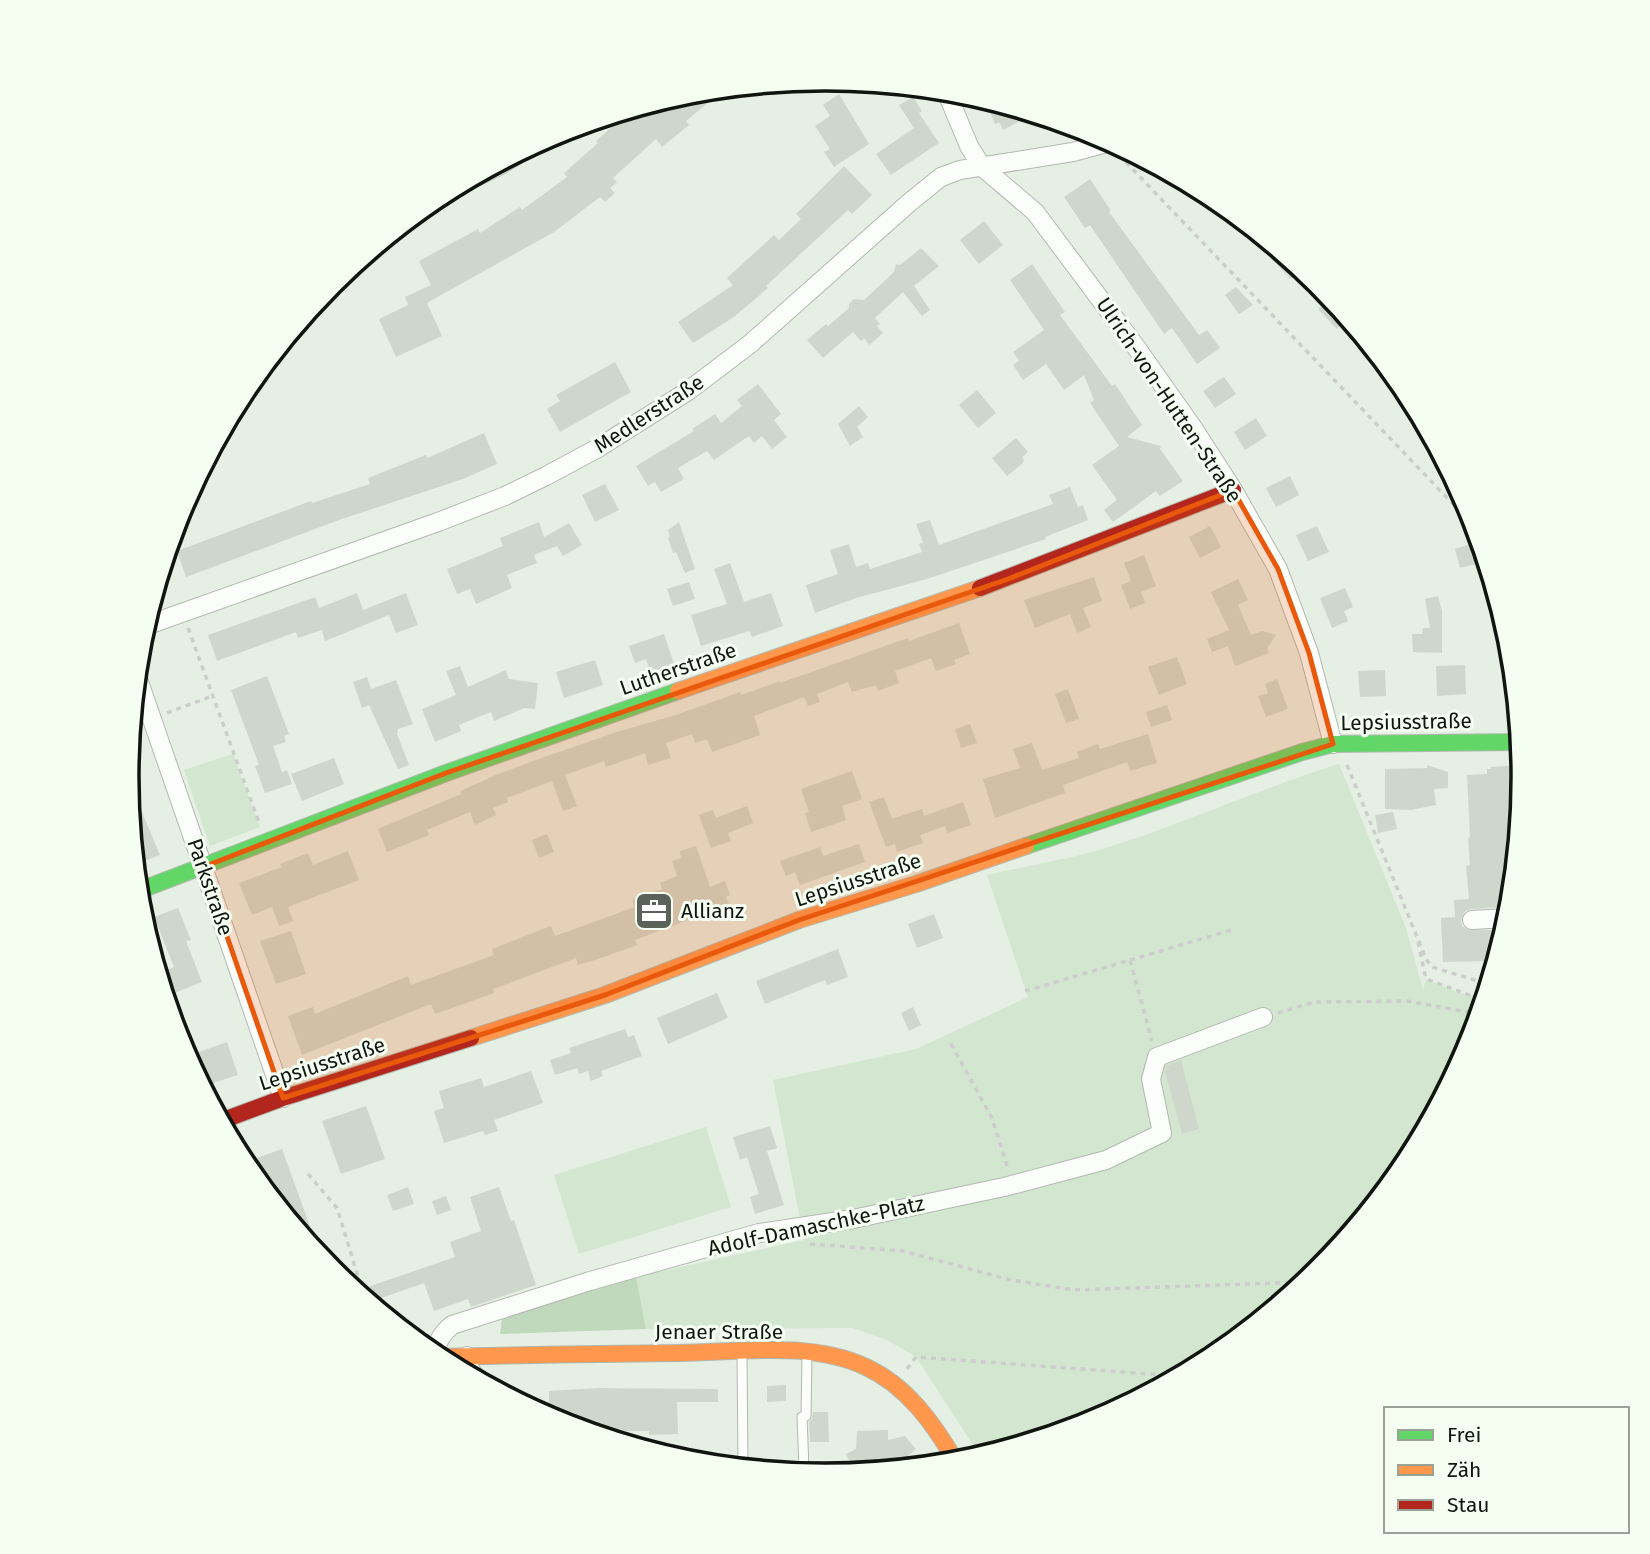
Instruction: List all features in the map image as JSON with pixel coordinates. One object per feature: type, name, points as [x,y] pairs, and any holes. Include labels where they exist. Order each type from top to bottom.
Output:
[{"type":"street","points":[[951,103],[982,167]]},
{"type":"street","name":"Medlerstraße","points":[[157,622],[505,496],[597,449],[688,391],[750,344],[941,177],[960,170],[1073,152],[1094,146]]},
{"type":"street","name":"Ulrich-von-Hutten-Straße","points":[[982,167],[1035,212],[1194,428],[1233,490],[1278,569],[1310,653],[1333,744]]},
{"type":"street","name":"Lutherstraße","points":[[148,887],[459,768],[1008,579],[1233,490]]},
{"type":"street","name":"Parkstraße","points":[[144,696],[283,1097]]},
{"type":"street","name":"Lepsiusstraße","points":[[230,1118],[283,1097],[605,995],[799,920],[916,884],[1302,752],[1333,744],[1510,742]]},
{"type":"street","points":[[1472,920],[1496,919]]},
{"type":"street","points":[[1157,1057],[1263,1017]]},
{"type":"street","name":"Adolf-Damaschke-Platz","points":[[439,1344],[443,1332],[452,1325],[590,1281],[759,1233],[853,1219],[1010,1185],[1106,1160],[1162,1133],[1151,1079],[1157,1057]]},
{"type":"street","name":"Jenaer Straße","points":[[458,1356],[807,1353],[843,1358],[865,1366],[895,1385],[929,1420],[949,1452]]},
{"type":"street","points":[[467,1356],[467,1362]]},
{"type":"lane","points":[[742,1353],[743,1458]]},
{"type":"lane","points":[[804,1463],[802,1417],[806,1416],[807,1353]]},
{"type":"path","points":[[1128,162],[1455,506]]},
{"type":"path","points":[[187,624],[260,827]]},
{"type":"path","points":[[165,713],[213,696]]},
{"type":"path","points":[[1355,744],[1353,753],[1344,758],[1432,967],[1480,982]]},
{"type":"path","points":[[1025,991],[1235,929]]},
{"type":"path","points":[[1415,931],[1426,979],[1475,997]]},
{"type":"path","points":[[1130,960],[1157,1057]]},
{"type":"path","points":[[1263,1017],[1314,1002],[1406,1001],[1470,1011]]},
{"type":"path","points":[[951,1044],[992,1118],[1002,1144],[1010,1185]]},
{"type":"path","points":[[307,1174],[337,1208],[359,1280]]},
{"type":"path","points":[[800,1244],[903,1251],[1011,1280],[1074,1290],[1288,1283]]},
{"type":"path","points":[[895,1385],[916,1357],[1161,1375]]},
{"type":"highlighted area","points":[[1233,490],[1278,569],[1309,653],[1333,744],[799,920],[605,995],[283,1098],[203,867],[446,773],[1008,579]]},
{"type":"green space","points":[[233,754],[260,827],[210,846],[184,770]]},
{"type":"green space","points":[[1339,764],[1406,928],[1423,990],[1426,979],[1459,993],[1476,996],[1440,1080],[1395,1158],[1341,1229],[1277,1293],[1206,1347],[1128,1392],[1046,1427],[973,1447],[916,1357],[887,1340],[853,1328],[646,1329],[636,1277],[804,1240],[773,1080],[916,1049],[1028,997],[987,875],[1079,855],[1123,842]]},
{"type":"green space","points":[[706,1127],[731,1207],[579,1254],[554,1175]]},
{"type":"green space","points":[[636,1277],[646,1329],[500,1334],[502,1318]]},
{"type":"building","points":[[839,94],[869,144],[834,167],[824,152],[830,149],[815,126],[830,116],[823,105]]},
{"type":"building","points":[[913,97],[922,111],[919,113],[939,143],[891,175],[876,154],[914,128],[899,105]]},
{"type":"building","points":[[710,101],[686,121],[689,125],[662,147],[656,139],[613,178],[617,182],[610,188],[615,193],[605,202],[600,197],[554,232],[427,303],[442,336],[396,357],[379,319],[408,305],[405,297],[431,285],[419,261],[478,229],[480,233],[520,207],[522,210],[567,177],[564,173],[598,143],[596,141],[616,123]]},
{"type":"building","points":[[990,111],[1023,120],[1003,130],[999,122],[995,124]]},
{"type":"building","points":[[844,166],[872,195],[852,214],[848,210],[766,286],[768,288],[734,317],[693,343],[678,322],[733,285],[727,278],[774,235],[779,240],[801,219],[796,214]]},
{"type":"building","points":[[1090,179],[1111,211],[1109,212],[1199,335],[1207,330],[1220,348],[1197,364],[1172,328],[1164,334],[1090,225],[1085,228],[1064,197]]},
{"type":"building","points":[[984,221],[1003,245],[979,264],[960,240]]},
{"type":"building","points":[[1260,247],[1294,277],[1291,279]]},
{"type":"building","points":[[921,248],[939,266],[914,286],[930,310],[922,316],[903,292],[875,318],[883,333],[873,342],[869,345],[864,338],[861,341],[853,332],[823,358],[807,340],[849,308],[854,299],[864,300],[894,272],[896,264],[900,265]]},
{"type":"building","points":[[1032,264],[1065,312],[1060,315],[1112,386],[1115,384],[1142,425],[1127,437],[1161,446],[1160,449],[1183,481],[1160,496],[1156,491],[1113,522],[1104,510],[1117,500],[1092,465],[1119,446],[1090,403],[1094,400],[1084,375],[1064,390],[1046,364],[1023,380],[1013,365],[1019,361],[1013,352],[1044,330],[1010,280]]},
{"type":"building","points":[[1236,287],[1253,305],[1239,314],[1225,295]]},
{"type":"building","points":[[1322,305],[1341,325],[1337,329],[1318,309]]},
{"type":"building","points":[[615,362],[631,392],[560,432],[547,409],[560,401],[556,395]]},
{"type":"building","points":[[1224,377],[1236,394],[1215,408],[1203,391]]},
{"type":"building","points":[[758,384],[781,414],[774,420],[787,437],[772,449],[762,436],[754,443],[749,436],[714,460],[707,451],[678,468],[684,479],[661,492],[655,482],[648,486],[636,466],[694,431],[692,429],[715,414],[721,423],[742,406],[737,400]]},
{"type":"building","points":[[977,390],[996,413],[978,428],[959,405]]},
{"type":"building","points":[[859,406],[868,417],[857,427],[863,437],[850,446],[838,424]]},
{"type":"building","points":[[1256,418],[1267,436],[1245,450],[1234,432]]},
{"type":"building","points":[[484,433],[497,464],[463,479],[339,520],[186,577],[177,551],[311,501],[312,503],[370,484],[368,478],[426,455],[427,458]]},
{"type":"building","points":[[1016,438],[1028,452],[1022,457],[1022,464],[1007,476],[992,458]]},
{"type":"building","points":[[1290,476],[1299,495],[1276,507],[1266,488]]},
{"type":"building","points":[[605,484],[619,510],[595,522],[582,495]]},
{"type":"building","points":[[1070,487],[1078,507],[1083,505],[1088,520],[1045,537],[1046,539],[815,613],[806,585],[838,574],[830,550],[849,544],[856,567],[868,563],[870,569],[922,552],[919,544],[923,542],[916,524],[930,520],[939,545],[1053,504],[1049,495]]},
{"type":"building","points":[[539,522],[544,537],[569,523],[582,545],[563,556],[557,546],[534,555],[537,563],[507,575],[512,588],[476,604],[470,589],[457,594],[447,569],[503,546],[500,538]]},
{"type":"building","points":[[679,522],[695,569],[685,573],[668,538],[668,530]]},
{"type":"building","points":[[1210,526],[1221,547],[1200,558],[1189,537]]},
{"type":"building","points":[[1317,526],[1329,552],[1308,561],[1296,535]]},
{"type":"building","points":[[1470,544],[1477,564],[1460,568],[1455,549]]},
{"type":"building","points":[[1144,555],[1156,586],[1141,592],[1145,603],[1130,609],[1121,585],[1131,581],[1124,563]]},
{"type":"building","points":[[730,563],[744,602],[771,593],[783,626],[752,637],[749,631],[701,646],[691,615],[727,604],[714,569]]},
{"type":"building","points":[[1094,577],[1102,601],[1083,608],[1091,627],[1077,633],[1070,614],[1035,628],[1024,600]]},
{"type":"building","points":[[1238,579],[1248,600],[1238,605],[1251,635],[1262,631],[1276,635],[1267,648],[1269,653],[1235,666],[1228,646],[1212,652],[1207,639],[1229,630],[1211,592]]},
{"type":"building","points":[[689,582],[695,599],[673,606],[667,589]]},
{"type":"building","points":[[1345,588],[1353,607],[1344,611],[1348,621],[1332,628],[1320,598]]},
{"type":"building","points":[[357,593],[363,610],[406,593],[418,625],[396,633],[389,615],[325,641],[322,630],[298,638],[296,632],[217,661],[208,635],[315,597],[319,608]]},
{"type":"building","points":[[1438,596],[1442,611],[1442,653],[1413,652],[1412,634],[1422,634],[1423,628],[1430,628],[1425,599]]},
{"type":"building","points":[[959,623],[970,654],[954,660],[956,664],[936,671],[931,658],[895,671],[899,683],[878,691],[876,685],[852,692],[848,682],[817,694],[820,702],[808,706],[804,697],[754,716],[760,735],[712,752],[707,739],[695,743],[692,734],[666,743],[671,758],[648,765],[645,753],[606,767],[604,761],[565,775],[577,806],[563,811],[552,781],[507,798],[508,802],[493,808],[496,815],[475,825],[470,812],[427,830],[429,835],[387,852],[378,829],[533,761]]},
{"type":"building","points":[[664,634],[674,664],[650,672],[646,659],[635,663],[629,646]]},
{"type":"building","points":[[1177,657],[1187,684],[1159,695],[1148,667]]},
{"type":"building","points":[[595,660],[603,685],[564,698],[556,672]]},
{"type":"building","points":[[1465,665],[1466,694],[1437,696],[1436,666]]},
{"type":"building","points":[[460,666],[468,687],[506,670],[509,679],[538,683],[535,709],[524,708],[494,721],[491,712],[459,725],[461,731],[435,742],[422,709],[456,695],[446,671]]},
{"type":"building","points":[[1385,670],[1386,696],[1360,697],[1358,671]]},
{"type":"building","points":[[267,676],[289,734],[284,736],[286,742],[273,746],[282,772],[287,770],[292,784],[265,793],[255,766],[259,765],[231,690]]},
{"type":"building","points":[[367,677],[371,689],[396,680],[413,724],[398,729],[397,734],[409,765],[398,769],[369,705],[362,708],[353,682]]},
{"type":"building","points":[[1277,679],[1288,709],[1266,717],[1258,696],[1268,693],[1265,684]]},
{"type":"building","points":[[1068,689],[1079,719],[1066,723],[1055,694]]},
{"type":"building","points":[[1167,705],[1172,720],[1151,727],[1146,712]]},
{"type":"building","points":[[970,724],[977,743],[961,748],[955,729]]},
{"type":"building","points":[[1148,734],[1157,763],[1130,771],[1127,762],[1063,785],[1065,793],[995,818],[983,779],[1020,768],[1013,749],[1032,743],[1042,770],[1079,758],[1077,752],[1098,744],[1100,749]]},
{"type":"building","points":[[334,758],[344,784],[302,801],[291,774]]},
{"type":"building","points":[[1427,765],[1448,772],[1448,788],[1434,789],[1436,805],[1411,810],[1385,809],[1385,769],[1427,768]]},
{"type":"building","points":[[1511,766],[1510,822],[1499,908],[1471,909],[1465,911],[1461,920],[1462,926],[1468,930],[1494,930],[1488,955],[1486,961],[1443,962],[1441,918],[1455,917],[1454,900],[1469,899],[1466,866],[1470,865],[1467,775],[1487,774],[1487,769]]},
{"type":"building","points":[[852,771],[862,799],[842,806],[846,820],[811,832],[805,813],[809,812],[801,789]]},
{"type":"building","points":[[884,797],[892,819],[922,809],[924,816],[963,802],[971,825],[947,833],[945,826],[920,835],[923,843],[897,852],[895,844],[886,847],[869,802]]},
{"type":"building","points":[[747,806],[753,823],[728,833],[731,841],[711,848],[699,815],[713,810],[716,818]]},
{"type":"building","points":[[140,807],[160,855],[144,861]]},
{"type":"building","points":[[1393,812],[1397,829],[1378,833],[1375,815]]},
{"type":"building","points":[[547,834],[554,852],[539,858],[532,840]]},
{"type":"building","points":[[859,844],[865,862],[800,885],[795,872],[786,876],[780,861],[820,847],[823,856]]},
{"type":"building","points":[[696,846],[710,887],[725,881],[730,895],[726,897],[730,907],[710,914],[709,912],[635,940],[637,945],[598,959],[578,965],[576,958],[493,989],[494,993],[435,1014],[431,1004],[302,1055],[288,1016],[313,1007],[315,1014],[408,976],[411,985],[494,955],[492,949],[551,926],[555,936],[635,907],[632,900],[662,889],[660,883],[677,876],[672,861],[681,858],[680,851]]},
{"type":"building","points":[[348,851],[359,880],[288,907],[293,921],[279,926],[272,907],[252,915],[239,883],[282,867],[280,864],[308,853],[313,865]]},
{"type":"building","points":[[178,908],[191,940],[186,941],[202,982],[174,993],[167,970],[174,967],[154,917]]},
{"type":"building","points":[[934,914],[943,938],[917,948],[908,924]]},
{"type":"building","points":[[291,931],[306,974],[276,984],[260,941]]},
{"type":"building","points":[[838,949],[848,977],[827,985],[825,980],[765,1004],[756,981]]},
{"type":"building","points":[[717,993],[728,1018],[668,1044],[657,1018]]},
{"type":"building","points":[[913,1007],[921,1025],[909,1031],[901,1013]]},
{"type":"building","points":[[625,1029],[628,1037],[634,1035],[642,1056],[601,1071],[603,1076],[591,1081],[588,1071],[579,1074],[577,1068],[555,1075],[550,1060],[571,1053],[569,1048]]},
{"type":"building","points":[[227,1042],[238,1075],[212,1083],[199,1052]]},
{"type":"building","points":[[1181,1060],[1199,1129],[1182,1134],[1165,1072],[1166,1066]]},
{"type":"building","points":[[531,1071],[543,1103],[494,1120],[498,1131],[485,1135],[483,1131],[444,1143],[434,1111],[444,1108],[439,1091],[481,1078],[484,1087]]},
{"type":"building","points":[[366,1106],[385,1159],[341,1174],[322,1121]]},
{"type":"building","points":[[770,1126],[777,1148],[767,1151],[784,1205],[755,1214],[750,1197],[759,1194],[747,1157],[740,1160],[733,1137]]},
{"type":"building","points":[[282,1149],[312,1232],[281,1195],[255,1159]]},
{"type":"building","points":[[408,1187],[414,1204],[393,1211],[387,1195]]},
{"type":"building","points":[[499,1187],[511,1221],[514,1220],[536,1285],[471,1307],[468,1299],[434,1311],[424,1283],[380,1299],[367,1287],[455,1257],[450,1242],[481,1231],[470,1197]]},
{"type":"building","points":[[446,1196],[451,1210],[437,1215],[432,1201]]},
{"type":"building","points":[[786,1385],[786,1401],[767,1402],[767,1386]]},
{"type":"building","points":[[598,1388],[718,1389],[718,1402],[677,1402],[678,1434],[649,1435],[649,1431],[617,1431],[562,1411],[549,1405],[549,1391]]},
{"type":"building","points":[[813,1412],[828,1412],[829,1442],[810,1442],[809,1422]]},
{"type":"building","points":[[888,1430],[888,1440],[905,1436],[916,1449],[906,1458],[850,1462],[846,1454],[856,1449],[857,1431]]},
{"type":"traffic: fast","points":[[148,887],[446,773],[678,691]]},
{"type":"traffic: fast","points":[[1026,846],[1302,752],[1333,744],[1510,742]]},
{"type":"traffic: slow","points":[[678,691],[980,588]]},
{"type":"traffic: slow","points":[[471,1038],[605,995],[799,920],[1026,846]]},
{"type":"traffic: slow","points":[[459,1357],[751,1350],[822,1354],[844,1359],[881,1375],[918,1407],[949,1452]]},
{"type":"traffic: jam","points":[[980,588],[1233,490]]},
{"type":"traffic: jam","points":[[230,1118],[471,1038]]},
{"type":"place","name":"Allianz","points":[[654,911]]}]
